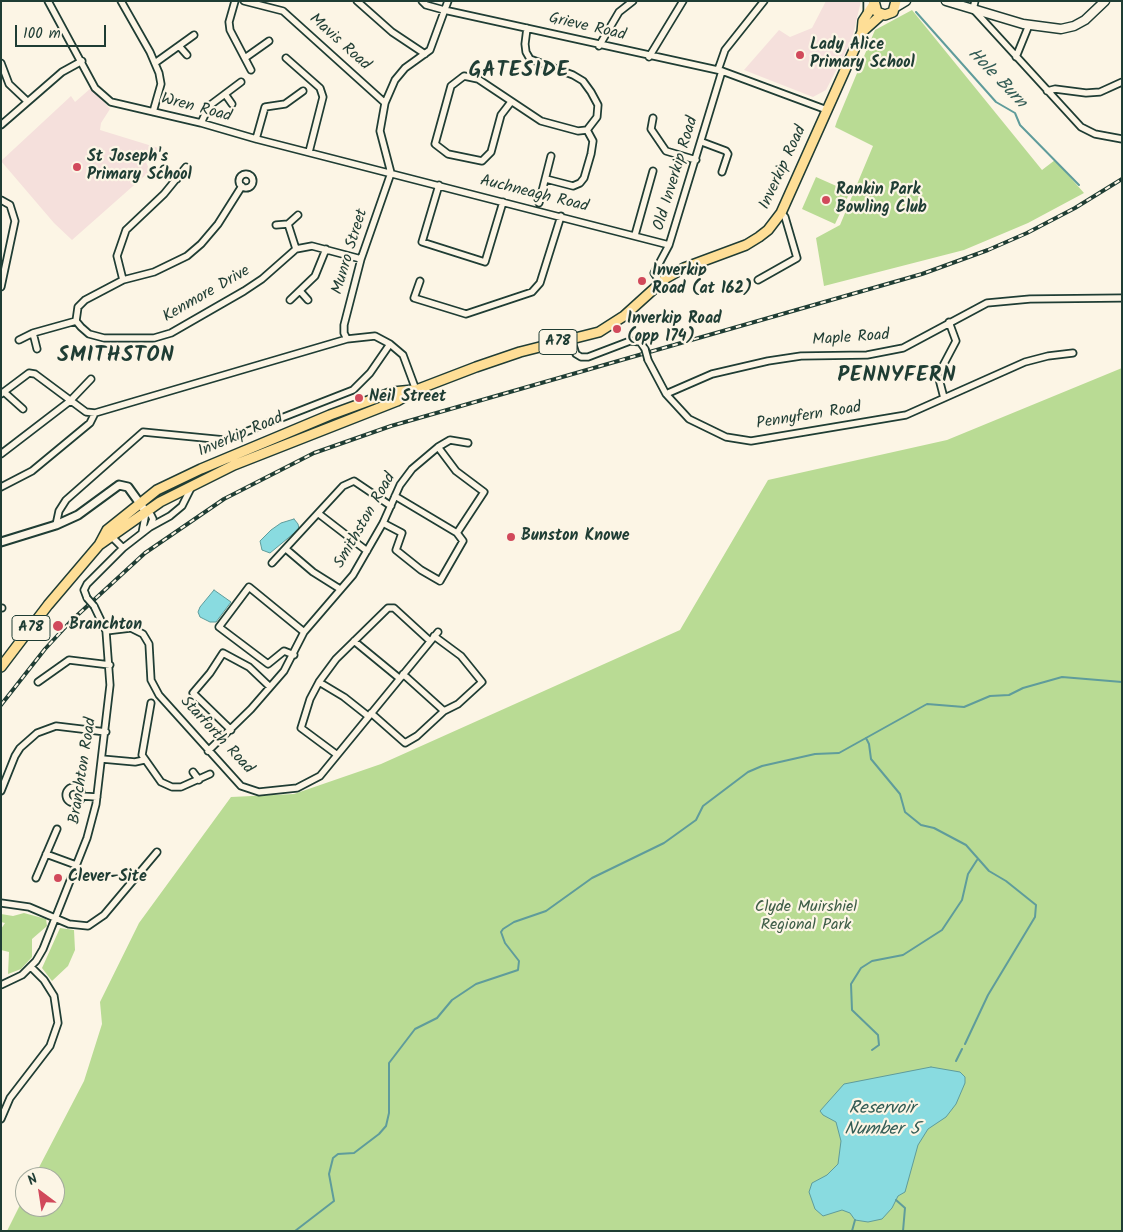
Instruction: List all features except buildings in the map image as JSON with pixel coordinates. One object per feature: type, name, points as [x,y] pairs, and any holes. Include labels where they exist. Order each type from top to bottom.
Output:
[{"type":"highway","name":"Inverkip Road","points":[[99,545],[146,512],[193,484],[234,465],[397,401],[416,390],[520,352],[599,332],[624,316],[660,282],[684,268],[753,241],[768,230],[781,213],[862,32],[863,21],[872,2]]},
{"type":"highway","points":[[872,2],[876,12],[882,15]]},
{"type":"highway","name":"Inverkip Road","points":[[862,32],[882,15],[891,14],[896,4]]},
{"type":"highway","name":"Inverkip Road","points":[[1,667],[48,605],[99,545],[107,530],[140,503],[177,480],[330,415],[385,394],[416,390]]},
{"type":"main road","points":[[896,4],[906,1]]},
{"type":"main road","points":[[946,1],[974,5],[1029,25],[1051,29],[1074,26],[1085,20],[1105,1]]},
{"type":"street","name":"Wren Road","points":[[48,1],[95,88],[105,98],[118,104],[201,123],[391,173]]},
{"type":"street","points":[[121,1],[155,63],[161,84],[153,112]]},
{"type":"street","points":[[235,1],[229,22],[230,30],[251,70]]},
{"type":"street","name":"Mavis Road","points":[[244,1],[284,11],[385,103]]},
{"type":"street","points":[[357,1],[392,32],[425,54]]},
{"type":"street","name":"Grieve Road","points":[[422,1],[426,5],[444,10],[599,46],[720,71],[828,110]]},
{"type":"street","points":[[391,173],[380,131],[385,103],[395,80],[406,68],[430,50],[448,1]]},
{"type":"street","points":[[599,46],[625,1]]},
{"type":"street","points":[[619,12],[633,1]]},
{"type":"street","points":[[649,57],[684,1]]},
{"type":"street","name":"Old Inverkip Road","points":[[660,282],[654,273],[669,245],[702,142],[725,50],[764,1]]},
{"type":"street","points":[[974,5],[1016,57],[1081,127],[1095,134],[1122,139]]},
{"type":"street","points":[[1016,57],[1029,25]]},
{"type":"street","points":[[511,102],[501,115],[491,152],[482,161],[448,154],[435,144],[451,86],[458,79],[472,76],[541,121],[578,132],[587,130],[598,117],[598,105],[583,81],[573,75],[530,59],[526,52],[525,44],[528,28]]},
{"type":"street","points":[[155,63],[194,35]]},
{"type":"street","points":[[245,58],[269,41]]},
{"type":"street","points":[[179,46],[187,55]]},
{"type":"street","points":[[286,58],[320,88],[323,96],[310,152]]},
{"type":"street","points":[[1,125],[62,72],[82,61]]},
{"type":"street","points":[[1,63],[9,84],[27,101]]},
{"type":"street","points":[[201,123],[206,109],[241,82]]},
{"type":"street","points":[[1047,91],[1055,89],[1086,93],[1100,92],[1122,82]]},
{"type":"street","points":[[256,139],[265,107],[285,104],[303,91]]},
{"type":"street","points":[[225,94],[232,104]]},
{"type":"street","points":[[285,104],[291,111]]},
{"type":"street","points":[[653,118],[651,129],[666,151],[696,160]]},
{"type":"street","points":[[546,179],[573,186],[580,183],[584,178],[593,141],[587,130]]},
{"type":"street","points":[[702,142],[726,151],[728,154],[722,172]]},
{"type":"street","points":[[539,203],[552,156]]},
{"type":"street","points":[[123,280],[117,256],[126,230],[177,179],[186,167]]},
{"type":"street","points":[[164,170],[177,179]]},
{"type":"street","points":[[635,235],[653,171]]},
{"type":"street","name":"Auchneagh Road","points":[[391,173],[669,245]]},
{"type":"street","name":"Munro Street","points":[[347,339],[344,333],[344,325],[361,259],[391,173]]},
{"type":"street","points":[[19,340],[32,333],[76,321],[78,307],[85,300],[123,280],[154,272],[187,256],[201,244],[218,224],[242,186]]},
{"type":"street","points":[[439,186],[422,242],[485,262],[503,202]]},
{"type":"street","points":[[1,200],[10,205],[14,212],[14,221],[1,287]]},
{"type":"street","points":[[758,280],[798,258],[785,217],[781,213]]},
{"type":"street","points":[[276,225],[288,224],[298,215]]},
{"type":"street","points":[[420,281],[414,298],[466,314],[532,292],[540,284],[562,216]]},
{"type":"street","points":[[288,224],[296,249],[312,246],[361,259]]},
{"type":"street","name":"Kenmore Drive","points":[[76,321],[89,334],[104,338],[154,338],[171,333],[262,279],[296,249]]},
{"type":"street","points":[[290,300],[315,276],[326,249]]},
{"type":"street","points":[[300,291],[308,300]]},
{"type":"street","name":"Maple Road","points":[[666,394],[712,374],[768,360],[801,356],[867,355],[911,346],[949,322],[987,303],[1030,298],[1122,298]]},
{"type":"street","points":[[944,398],[938,375],[956,341],[949,322]]},
{"type":"street","points":[[32,333],[38,348]]},
{"type":"street","points":[[23,409],[3,393],[29,373],[35,374],[86,412],[95,413],[279,361],[347,339],[375,336],[390,344],[403,355],[416,390]]},
{"type":"street","name":"Pennyfern Road","points":[[570,339],[576,354],[581,357],[588,357],[630,341],[640,342],[666,394],[682,413],[698,424],[726,437],[751,441],[906,415],[1025,362],[1048,356],[1073,353]]},
{"type":"street","points":[[56,525],[59,511],[66,500],[144,432],[225,440],[353,390],[370,373],[390,344]]},
{"type":"street","points":[[1,454],[70,401],[91,379]]},
{"type":"street","points":[[1,486],[15,482],[32,471],[90,423],[95,413]]},
{"type":"street","name":"Smithston Road","points":[[208,751],[231,730],[284,671],[294,655],[304,632],[353,575],[383,523],[400,485],[412,470],[438,447],[450,440],[468,443]]},
{"type":"street","points":[[438,447],[456,471],[484,492],[456,533]]},
{"type":"street","points":[[272,563],[319,514],[335,493],[342,486],[354,480],[391,506]]},
{"type":"street","points":[[112,537],[123,548],[182,506],[193,484]]},
{"type":"street","points":[[1,542],[56,525],[78,515],[119,485],[128,487],[146,512],[151,515],[153,519],[150,527]]},
{"type":"street","points":[[383,523],[402,534],[396,550],[421,570],[440,581],[463,541],[456,533],[395,496]]},
{"type":"street","points":[[142,533],[146,512]]},
{"type":"street","points":[[319,514],[367,552]]},
{"type":"street","name":"Branchton Road","points":[[1,985],[22,975],[31,967],[43,949],[87,838],[97,797],[106,732],[110,665],[106,631],[84,590],[87,584],[123,548]]},
{"type":"street","points":[[286,549],[313,572],[340,589]]},
{"type":"street","points":[[294,655],[284,651],[268,664],[219,627],[249,587],[304,632]]},
{"type":"street","points":[[319,682],[370,714],[405,743],[417,736],[444,711],[458,704],[482,682],[461,656],[394,608],[388,608],[336,659],[319,682],[310,699],[301,728],[336,754]]},
{"type":"street","name":"Starforth Road","points":[[106,631],[131,628],[143,634],[148,644],[152,680],[159,695],[241,786],[259,792],[297,788],[320,776],[434,636]]},
{"type":"street","points":[[354,642],[401,676],[444,711]]},
{"type":"street","points":[[231,730],[193,693],[210,673],[223,653],[249,667],[270,687]]},
{"type":"street","points":[[38,682],[69,660],[110,665]]},
{"type":"street","points":[[151,703],[142,750],[144,760],[161,782],[172,788],[188,786],[210,774]]},
{"type":"street","points":[[148,714],[157,716]]},
{"type":"street","points":[[1,791],[15,756],[20,748],[37,733],[56,726],[106,732]]},
{"type":"street","points":[[102,759],[135,762],[144,760]]},
{"type":"street","points":[[193,772],[198,780]]},
{"type":"street","points":[[81,796],[97,797]]},
{"type":"street","points":[[36,878],[57,829]]},
{"type":"street","points":[[1,903],[29,908],[79,926],[95,922],[104,915],[157,852]]},
{"type":"street","points":[[46,854],[76,865]]},
{"type":"street","points":[[1,1118],[10,1098],[50,1046],[58,1023],[54,996],[44,980],[31,967]]},
{"type":"shaded area","name":"Lady Alice Primary School","points":[[826,1],[861,1],[852,39],[826,90],[813,97],[744,70],[779,30],[790,37],[812,28]]},
{"type":"shaded area","name":"St Joseph's Primary School","points":[[91,88],[110,109],[101,123],[100,130],[165,150],[146,162],[150,171],[72,240],[54,223],[1,161],[71,96],[75,102]]},
{"type":"green space","points":[[912,10],[1042,170],[1055,160],[1084,193],[1028,223],[964,250],[824,286],[816,238],[840,225],[873,146],[835,127],[875,30]]},
{"type":"green space","name":"Rankin Park Bowling Club","points":[[816,177],[850,192],[835,224],[802,209]]},
{"type":"green space","name":"Clyde Muirshiel Regional Park","points":[[1122,368],[1122,1231],[7,1231],[15,1215],[15,1217],[65,1217],[65,1167],[39,1167],[84,1081],[102,1024],[100,1002],[139,923],[231,797],[294,794],[381,764],[680,630],[768,480],[947,440]]},
{"type":"green space","points":[[24,913],[46,919],[47,926],[32,939],[32,957],[21,969],[8,974],[9,952],[1,950],[1,929],[5,923],[1,922],[1,914],[13,916]]},
{"type":"green space","points":[[60,928],[74,930],[75,950],[68,966],[52,981],[42,968]]},
{"type":"water","points":[[294,519],[299,529],[270,553],[262,550],[260,541],[271,530],[281,523]]},
{"type":"water","points":[[214,590],[231,602],[216,622],[210,622],[200,617],[198,612]]},
{"type":"water","name":"Reservoir Number 5","points":[[931,1067],[960,1072],[965,1077],[965,1083],[956,1104],[946,1117],[928,1129],[918,1145],[905,1192],[898,1196],[892,1208],[882,1219],[868,1222],[855,1220],[850,1213],[842,1210],[823,1216],[815,1209],[809,1192],[812,1183],[827,1175],[838,1164],[841,1141],[836,1122],[823,1115],[820,1111],[844,1084]]},
{"type":"waterway","name":"Hole Burn","points":[[916,12],[996,102],[1015,113],[1020,125],[1079,185]]},
{"type":"waterway","points":[[295,1231],[334,1201],[329,1174],[333,1158],[338,1154],[354,1153],[379,1134],[386,1126],[389,1113],[389,1063],[415,1029],[437,1018],[452,1000],[476,984],[518,970],[519,961],[505,943],[501,932],[503,929],[514,922],[546,911],[592,878],[664,843],[696,820],[703,806],[748,772],[762,766],[815,754],[839,753],[927,704],[964,707],[990,696],[1009,695],[1023,688],[1062,677],[1122,682]]},
{"type":"waterway","points":[[866,738],[869,744],[871,759],[900,794],[905,812],[921,825],[934,828],[966,845],[989,871],[1006,881],[1036,905],[1035,917],[988,995],[965,1044]]},
{"type":"waterway","points":[[872,1050],[879,1045],[878,1035],[852,1010],[851,984],[861,968],[872,961],[903,955],[942,930],[962,900],[968,874],[977,860]]},
{"type":"waterway","points":[[956,1061],[962,1049]]},
{"type":"waterway","points":[[896,1200],[905,1208],[903,1231]]},
{"type":"waterway","points":[[852,1231],[855,1220]]},
{"type":"railway","points":[[1,705],[45,649],[71,621],[145,553],[224,499],[314,453],[391,426],[922,274],[988,250],[1027,233],[1075,208],[1122,179]]},
{"type":"place","name":"Lady Alice Primary School","points":[[800,55]]},
{"type":"place","name":"St Joseph's Primary School","points":[[77,167]]},
{"type":"place","name":"Rankin Park Bowling Club","points":[[826,200]]},
{"type":"place","name":"Inverkip Road (at 162)","points":[[642,281]]},
{"type":"place","name":"Inverkip Road (opp 174)","points":[[617,329]]},
{"type":"place","name":"Neil Street","points":[[359,398]]},
{"type":"place","name":"Bunston Knowe","points":[[511,537]]},
{"type":"place","name":"Branchton","points":[[58,626]]},
{"type":"place","name":"Clever-Site","points":[[58,878]]},
{"type":"district","name":"GATESIDE","points":[[519,72]]},
{"type":"district","name":"SMITHSTON","points":[[116,357]]},
{"type":"district","name":"PENNYFERN","points":[[897,377]]}]
